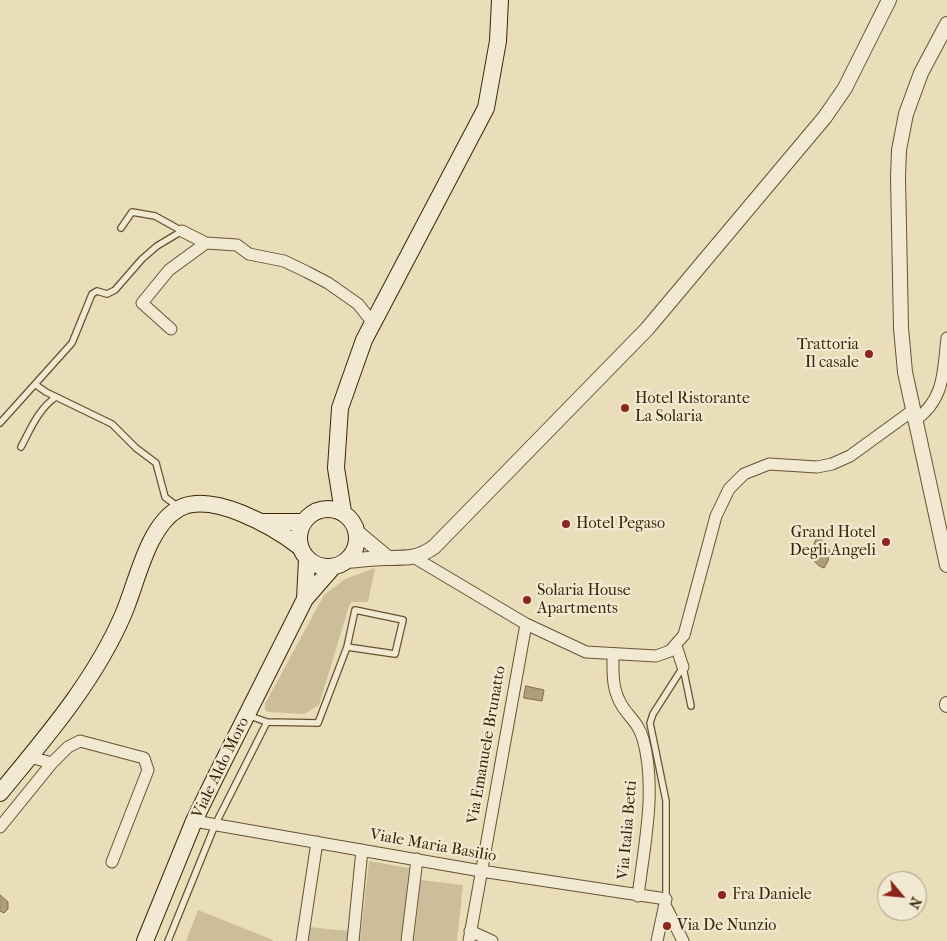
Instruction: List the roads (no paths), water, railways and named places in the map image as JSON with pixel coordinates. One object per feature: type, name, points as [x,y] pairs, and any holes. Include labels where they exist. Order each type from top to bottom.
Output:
[{"type":"main road","points":[[343,512],[336,468],[340,408],[364,340],[486,108],[498,41],[500,0]]},
{"type":"main road","points":[[303,553],[300,530],[303,522],[324,502],[336,468]]},
{"type":"main road","points":[[0,793],[74,701],[100,662],[123,614],[152,539],[169,516],[180,508],[191,504],[206,504],[263,522],[303,522]]},
{"type":"main road","points":[[263,522],[314,564],[332,568],[347,561],[356,548],[358,533],[350,518],[343,512],[334,509],[316,511]]},
{"type":"main road","name":"Viale Aldo Moro","points":[[303,553],[306,599]]},
{"type":"main road","name":"Viale Aldo Moro","points":[[145,941],[194,821],[247,715],[306,599],[332,568]]},
{"type":"street","points":[[347,561],[415,558],[434,547],[647,330],[835,102],[889,0]]},
{"type":"street","points":[[947,24],[913,92],[904,122],[899,150],[901,328],[905,372],[913,416],[947,565]]},
{"type":"street","points":[[182,231],[206,243],[238,245],[249,254],[284,261],[328,283],[358,304],[374,322]]},
{"type":"street","points":[[171,329],[142,303],[169,270],[206,243]]},
{"type":"street","points":[[415,558],[526,624],[586,652],[656,656],[676,646],[687,628],[716,516],[729,489],[744,474],[769,464],[817,467],[832,464],[850,456],[913,416],[928,412],[940,388],[947,338]]},
{"type":"street","points":[[358,533],[388,558]]},
{"type":"street","name":"Via Emanuele Brunatto","points":[[469,936],[526,624]]},
{"type":"street","points":[[676,646],[683,667]]},
{"type":"street","name":"Via Italia Betti","points":[[613,655],[614,685],[620,702],[638,724],[649,772],[647,820],[638,896]]},
{"type":"street","points":[[0,827],[52,763],[68,747],[80,742],[144,758],[148,770],[112,862]]},
{"type":"street","points":[[30,757],[52,763]]},
{"type":"street","name":"Viale Maria Basilio","points":[[194,821],[638,896],[666,903]]},
{"type":"street","points":[[300,940],[317,842]]},
{"type":"street","points":[[353,941],[362,850]]},
{"type":"street","points":[[407,941],[417,858]]},
{"type":"street","points":[[657,941],[666,903]]},
{"type":"street","points":[[666,903],[683,941]]},
{"type":"street","points":[[469,936],[492,941]]},
{"type":"lane","points":[[0,423],[72,343],[92,294],[97,291],[107,294],[115,290],[142,259],[157,246],[182,231],[155,216],[132,212],[121,228]]},
{"type":"lane","points":[[36,385],[56,397],[112,424],[136,448],[156,463],[165,497],[180,508]]},
{"type":"lane","points":[[21,447],[34,422],[51,400],[56,397]]},
{"type":"lane","points":[[247,715],[267,722],[318,723],[347,647],[355,610],[403,620],[395,654],[347,647]]},
{"type":"lane","points":[[683,667],[691,706]]},
{"type":"lane","points":[[666,903],[666,801],[650,723],[653,714],[683,667]]},
{"type":"lane","points":[[168,941],[215,824],[267,722]]},
{"type":"place","name":"Trattoria Il casale","points":[[869,354]]},
{"type":"place","name":"Hotel Ristorante La Solaria","points":[[625,408]]},
{"type":"place","name":"Hotel Pegaso","points":[[566,524]]},
{"type":"place","name":"Grand Hotel Degli Angeli","points":[[886,542]]},
{"type":"place","name":"Solaria House Apartments","points":[[527,600]]},
{"type":"place","name":"Fra Daniele","points":[[722,895]]},
{"type":"place","name":"Via De Nunzio","points":[[667,926]]}]
